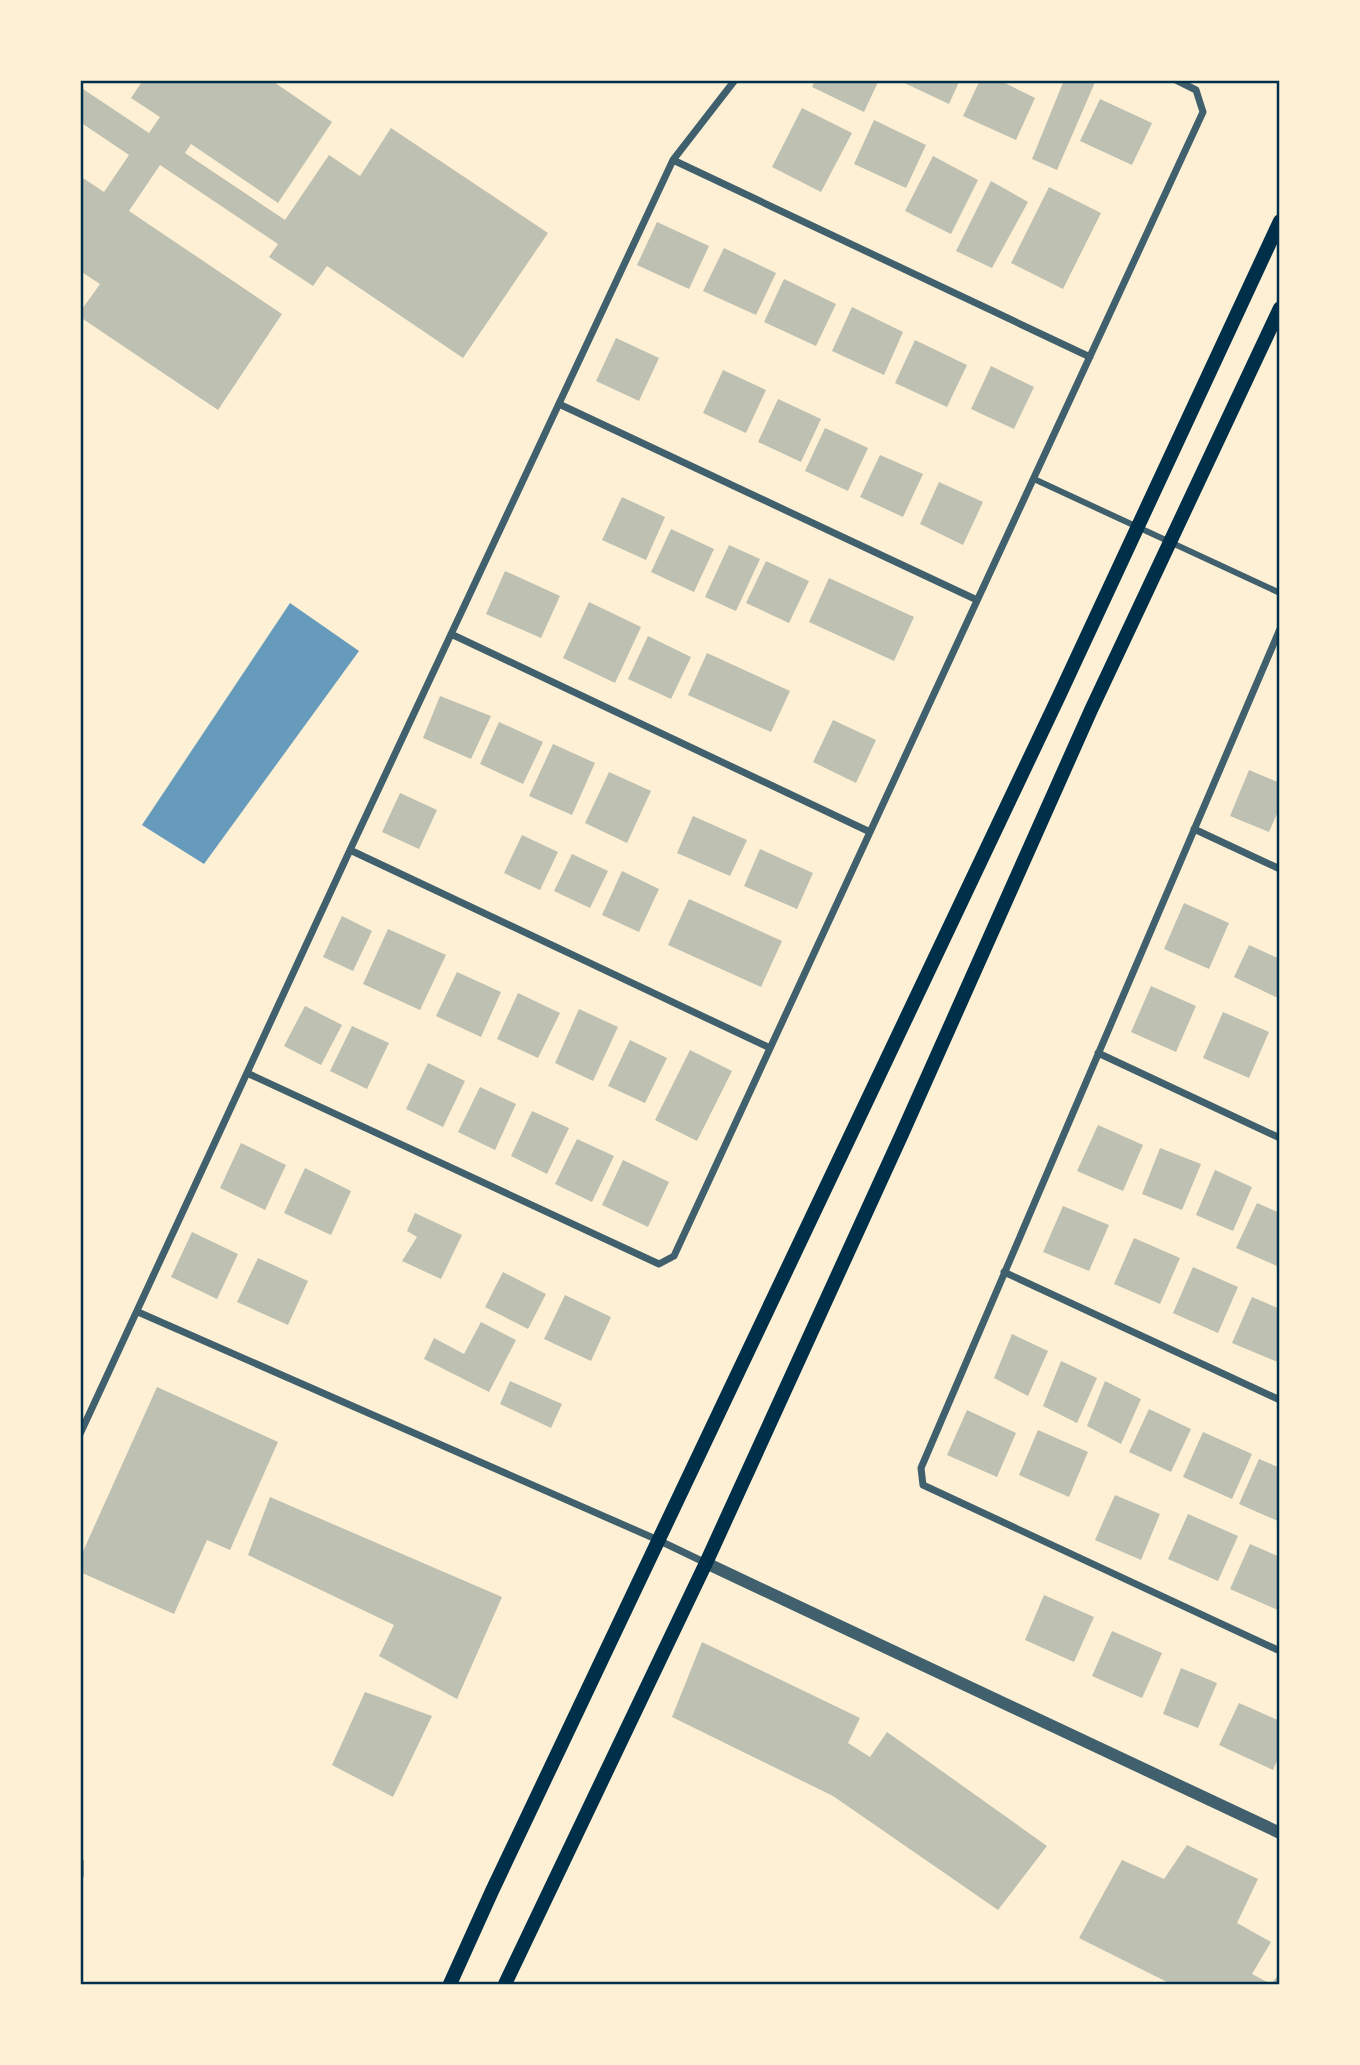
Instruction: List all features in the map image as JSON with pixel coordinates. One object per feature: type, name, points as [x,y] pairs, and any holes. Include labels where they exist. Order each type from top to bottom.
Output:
[{"type":"main road","points":[[450,1984],[1059,696],[1279,221]]},
{"type":"main road","points":[[505,1984],[706,1563],[1091,710],[1279,308]]},
{"type":"street","points":[[80,1434],[673,160],[735,80]]},
{"type":"street","points":[[247,1073],[659,1264],[674,1255],[1203,112],[1196,90],[1176,80]]},
{"type":"street","points":[[673,160],[1090,357]]},
{"type":"street","points":[[559,404],[977,600]]},
{"type":"street","points":[[1034,479],[1279,593]]},
{"type":"street","points":[[1279,629],[920,1468],[923,1485],[1279,1651]]},
{"type":"street","points":[[451,634],[870,832]]},
{"type":"street","points":[[1194,829],[1279,869]]},
{"type":"street","points":[[350,850],[770,1048]]},
{"type":"street","points":[[1098,1053],[1279,1138]]},
{"type":"street","points":[[1004,1272],[1279,1400]]},
{"type":"street","points":[[138,1312],[658,1540],[1279,1833]]},
{"type":"street","points":[[80,1861],[80,1876]]},
{"type":"water","points":[[290,603],[359,651],[204,864],[142,825]]},
{"type":"building","points":[[143,80],[271,80],[332,122],[278,203],[191,144],[185,153],[285,220],[329,155],[360,176],[391,128],[548,233],[463,358],[327,266],[313,286],[269,257],[278,244],[160,165],[129,211],[282,314],[218,410],[80,317],[80,312],[100,284],[80,271],[80,176],[104,192],[129,155],[80,122],[80,87],[149,133],[160,117],[131,98]]},
{"type":"building","points":[[815,80],[879,80],[864,112],[812,87]]},
{"type":"building","points":[[898,80],[960,80],[949,104]]},
{"type":"building","points":[[980,80],[999,80],[1035,98],[1016,140],[963,116]]},
{"type":"building","points":[[1064,80],[1096,80],[1057,170],[1032,159]]},
{"type":"building","points":[[1100,99],[1152,123],[1132,165],[1080,141]]},
{"type":"building","points":[[802,108],[852,133],[821,192],[772,167]]},
{"type":"building","points":[[874,120],[926,145],[906,188],[854,164]]},
{"type":"building","points":[[933,156],[978,180],[951,234],[905,211]]},
{"type":"building","points":[[991,181],[1028,202],[992,268],[956,251]]},
{"type":"building","points":[[1049,187],[1101,213],[1063,289],[1011,263]]},
{"type":"building","points":[[657,222],[709,246],[689,289],[637,265]]},
{"type":"building","points":[[724,248],[776,273],[756,315],[703,291]]},
{"type":"building","points":[[784,279],[836,304],[816,346],[764,322]]},
{"type":"building","points":[[852,307],[903,332],[884,375],[832,351]]},
{"type":"building","points":[[616,338],[659,358],[639,401],[596,381]]},
{"type":"building","points":[[915,340],[967,365],[947,407],[895,383]]},
{"type":"building","points":[[991,366],[1034,387],[1014,429],[971,409]]},
{"type":"building","points":[[723,370],[766,390],[746,433],[703,413]]},
{"type":"building","points":[[778,399],[821,419],[801,462],[758,442]]},
{"type":"building","points":[[825,428],[868,448],[848,491],[805,471]]},
{"type":"building","points":[[880,455],[923,474],[903,517],[860,497]]},
{"type":"building","points":[[939,482],[983,502],[963,545],[920,524]]},
{"type":"building","points":[[622,497],[665,517],[646,560],[602,540]]},
{"type":"building","points":[[671,529],[714,549],[694,592],[651,572]]},
{"type":"building","points":[[729,545],[760,559],[736,611],[705,597]]},
{"type":"building","points":[[766,561],[809,581],[789,623],[746,603]]},
{"type":"building","points":[[505,571],[560,596],[541,638],[486,614]]},
{"type":"building","points":[[829,578],[914,617],[894,661],[809,622]]},
{"type":"building","points":[[589,602],[641,627],[615,683],[563,658]]},
{"type":"building","points":[[648,636],[691,657],[671,699],[628,679]]},
{"type":"building","points":[[707,653],[790,691],[771,732],[688,695]]},
{"type":"building","points":[[440,696],[491,716],[471,759],[423,738]]},
{"type":"building","points":[[833,720],[876,740],[856,783],[813,762]]},
{"type":"building","points":[[499,722],[543,742],[523,784],[480,764]]},
{"type":"building","points":[[553,744],[595,763],[572,815],[529,796]]},
{"type":"building","points":[[1249,770],[1280,783],[1280,807],[1269,832],[1230,816]]},
{"type":"building","points":[[609,772],[651,791],[627,843],[585,823]]},
{"type":"building","points":[[400,793],[437,810],[419,849],[382,832]]},
{"type":"building","points":[[693,816],[747,840],[730,876],[677,853]]},
{"type":"building","points":[[522,835],[558,852],[540,890],[504,873]]},
{"type":"building","points":[[760,849],[813,873],[797,909],[744,886]]},
{"type":"building","points":[[572,854],[608,871],[590,908],[554,891]]},
{"type":"building","points":[[622,871],[659,889],[639,932],[602,915]]},
{"type":"building","points":[[689,899],[782,941],[761,987],[668,945]]},
{"type":"building","points":[[1184,903],[1229,923],[1209,969],[1164,949]]},
{"type":"building","points":[[342,916],[372,931],[353,971],[323,957]]},
{"type":"building","points":[[388,929],[446,955],[420,1010],[363,984]]},
{"type":"building","points":[[1249,945],[1280,959],[1280,999],[1234,977]]},
{"type":"building","points":[[457,972],[501,992],[481,1037],[436,1016]]},
{"type":"building","points":[[1151,986],[1196,1006],[1176,1052],[1131,1032]]},
{"type":"building","points":[[518,993],[560,1013],[538,1058],[497,1039]]},
{"type":"building","points":[[305,1006],[342,1025],[321,1065],[284,1046]]},
{"type":"building","points":[[579,1009],[618,1027],[593,1081],[555,1063]]},
{"type":"building","points":[[1223,1012],[1269,1032],[1249,1078],[1203,1058]]},
{"type":"building","points":[[352,1026],[389,1043],[367,1089],[330,1071]]},
{"type":"building","points":[[630,1040],[667,1058],[645,1103],[608,1086]]},
{"type":"building","points":[[690,1050],[732,1071],[697,1141],[655,1120]]},
{"type":"building","points":[[428,1063],[465,1081],[443,1127],[406,1109]]},
{"type":"building","points":[[480,1087],[516,1104],[495,1150],[458,1132]]},
{"type":"building","points":[[532,1111],[569,1128],[547,1174],[511,1156]]},
{"type":"building","points":[[1098,1125],[1143,1145],[1123,1191],[1077,1171]]},
{"type":"building","points":[[577,1139],[614,1156],[592,1202],[555,1184]]},
{"type":"building","points":[[241,1143],[286,1165],[265,1210],[220,1188]]},
{"type":"building","points":[[1160,1148],[1201,1164],[1182,1210],[1142,1194]]},
{"type":"building","points":[[623,1160],[669,1182],[648,1227],[602,1205]]},
{"type":"building","points":[[305,1168],[351,1191],[331,1235],[284,1213]]},
{"type":"building","points":[[1215,1170],[1252,1187],[1233,1231],[1196,1215]]},
{"type":"building","points":[[1257,1203],[1280,1213],[1280,1261],[1277,1266],[1236,1248]]},
{"type":"building","points":[[1063,1206],[1109,1225],[1089,1271],[1043,1252]]},
{"type":"building","points":[[415,1213],[462,1235],[441,1279],[402,1261],[417,1237],[407,1231]]},
{"type":"building","points":[[192,1232],[238,1254],[217,1299],[171,1277]]},
{"type":"building","points":[[1134,1238],[1180,1258],[1160,1304],[1114,1284]]},
{"type":"building","points":[[258,1258],[308,1281],[288,1325],[237,1302]]},
{"type":"building","points":[[1193,1267],[1238,1287],[1218,1333],[1173,1313]]},
{"type":"building","points":[[503,1272],[546,1294],[528,1329],[485,1307]]},
{"type":"building","points":[[565,1295],[611,1317],[591,1361],[544,1339]]},
{"type":"building","points":[[1252,1297],[1280,1309],[1280,1363],[1232,1343]]},
{"type":"building","points":[[481,1322],[516,1340],[489,1392],[424,1359],[434,1338],[464,1354]]},
{"type":"building","points":[[1012,1334],[1048,1351],[1028,1396],[994,1378]]},
{"type":"building","points":[[1061,1361],[1097,1378],[1077,1423],[1043,1406]]},
{"type":"building","points":[[510,1381],[562,1404],[551,1428],[500,1404]]},
{"type":"building","points":[[1105,1381],[1141,1399],[1121,1444],[1087,1426]]},
{"type":"building","points":[[157,1387],[278,1442],[230,1550],[207,1540],[174,1614],[80,1572],[80,1558]]},
{"type":"building","points":[[1149,1409],[1191,1429],[1171,1472],[1129,1452]]},
{"type":"building","points":[[967,1410],[1016,1433],[997,1477],[947,1455]]},
{"type":"building","points":[[1038,1430],[1088,1452],[1069,1497],[1019,1475]]},
{"type":"building","points":[[1203,1432],[1252,1454],[1232,1499],[1183,1477]]},
{"type":"building","points":[[1259,1459],[1280,1468],[1280,1522],[1239,1504]]},
{"type":"building","points":[[1115,1495],[1160,1514],[1141,1560],[1095,1540]]},
{"type":"building","points":[[270,1497],[502,1597],[457,1699],[379,1656],[394,1625],[248,1555]]},
{"type":"building","points":[[1188,1514],[1238,1536],[1218,1581],[1168,1559]]},
{"type":"building","points":[[1250,1544],[1280,1557],[1280,1611],[1230,1589]]},
{"type":"building","points":[[1044,1595],[1094,1617],[1074,1662],[1025,1640]]},
{"type":"building","points":[[1112,1631],[1162,1653],[1142,1698],[1092,1676]]},
{"type":"building","points":[[702,1642],[860,1718],[848,1743],[870,1757],[887,1732],[1047,1846],[998,1910],[833,1796],[672,1717]]},
{"type":"building","points":[[1181,1668],[1217,1683],[1198,1728],[1163,1714]]},
{"type":"building","points":[[365,1692],[432,1716],[393,1797],[332,1765]]},
{"type":"building","points":[[1239,1703],[1280,1721],[1280,1754],[1273,1770],[1219,1745]]},
{"type":"building","points":[[1187,1845],[1258,1879],[1237,1923],[1271,1942],[1252,1974],[1271,1984],[1171,1984],[1079,1938],[1122,1860],[1164,1879]]},
{"type":"building","points":[[1280,1973],[1280,1984],[1271,1984]]}]
